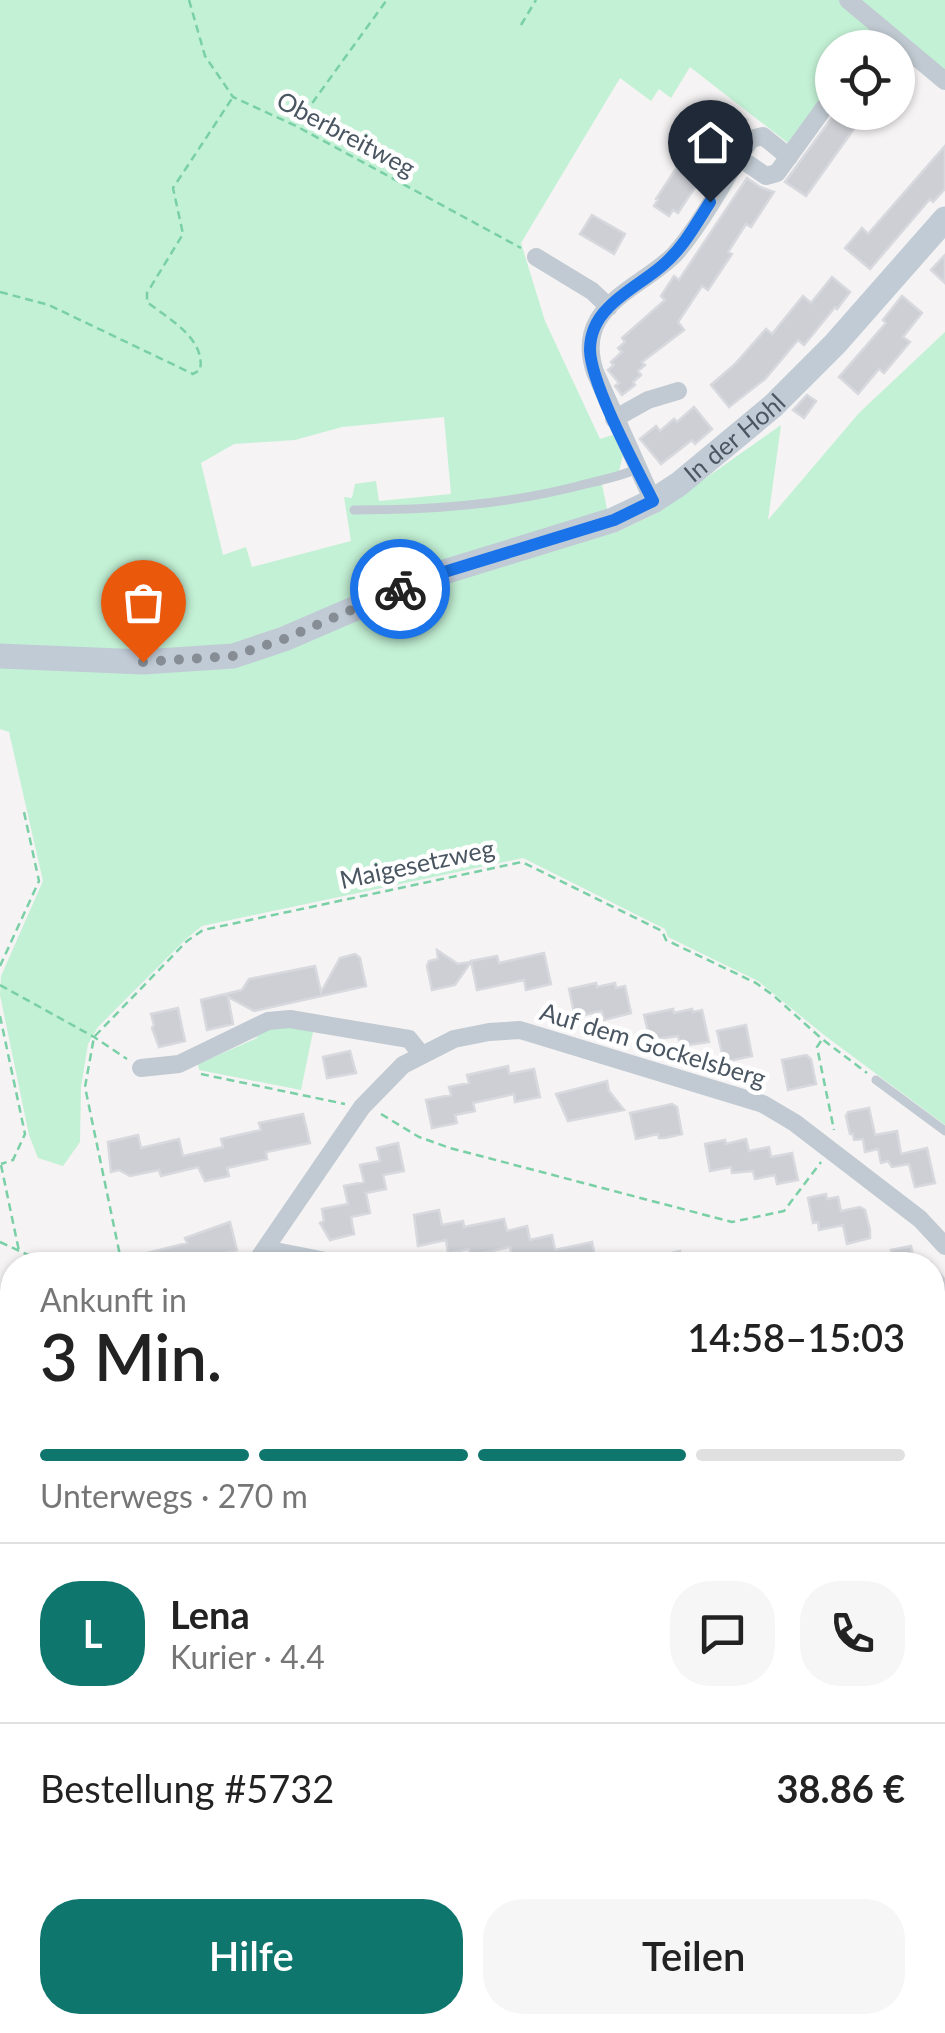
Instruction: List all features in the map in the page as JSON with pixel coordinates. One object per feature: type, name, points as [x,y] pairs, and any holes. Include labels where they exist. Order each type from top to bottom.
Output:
[{"type":"street","points":[[848,0],[945,81]]},
{"type":"street","points":[[738,157],[766,176],[778,173],[815,120]]},
{"type":"street","points":[[653,501],[595,372],[590,350],[597,322],[609,307],[676,252],[751,138],[763,136],[790,156]]},
{"type":"street","name":"In der Hohl","points":[[0,656],[143,662],[233,656],[284,639],[428,577],[614,520],[678,484],[773,406],[835,344],[945,219]]},
{"type":"street","points":[[536,257],[592,291],[609,307]]},
{"type":"street","points":[[614,419],[648,400],[678,390]]},
{"type":"street","points":[[141,1068],[179,1064],[268,1022],[290,1019],[410,1039],[422,1054]]},
{"type":"street","name":"Auf dem Gockelsberg","points":[[263,1252],[362,1107],[403,1065],[454,1039],[520,1030],[762,1104],[795,1123],[905,1207],[945,1246]]},
{"type":"lane","points":[[354,510],[408,510],[532,498],[637,469]]},
{"type":"lane","points":[[876,1080],[945,1131]]},
{"type":"path","points":[[0,292],[49,305],[193,374],[200,370],[202,358],[191,338],[148,302],[147,293],[184,234],[173,188],[233,97],[205,56],[189,0]]},
{"type":"path","points":[[521,26],[536,0]]},
{"type":"path","points":[[296,126],[386,1]]},
{"type":"path","name":"Oberbreitweg","points":[[233,97],[296,126],[536,257]]},
{"type":"path","points":[[0,966],[39,881],[24,812]]},
{"type":"path","name":"Maigesetzweg","points":[[94,1037],[187,941],[203,930],[522,862],[662,931],[666,940],[756,984],[876,1080]]},
{"type":"path","points":[[0,984],[141,1068]]},
{"type":"path","points":[[0,1016],[26,1134],[13,1160],[0,1164],[19,1251]]},
{"type":"path","points":[[94,1037],[85,1087],[119,1252]]},
{"type":"path","points":[[822,1039],[817,1048],[836,1139]]},
{"type":"path","points":[[179,1064],[182,1070],[362,1107],[450,1148],[732,1222],[784,1211],[820,1163]]},
{"type":"path","points":[[0,1242],[19,1251]]},
{"type":"green space","points":[[0,0],[945,0],[945,75],[915,49],[915,30],[892,30],[878,18],[869,30],[815,30],[815,106],[788,143],[690,67],[671,98],[659,89],[651,101],[620,78],[521,243],[545,321],[600,439],[613,435],[623,455],[619,471],[601,479],[612,534],[655,514],[781,425],[768,520],[859,413],[945,332],[945,1125],[758,981],[523,858],[202,926],[98,1027],[88,1044],[81,1087],[80,1142],[63,1166],[38,1158],[29,1135],[0,995],[1,976],[43,881],[9,732],[0,729]],"holes":[[[444,417],[451,494],[379,501],[376,481],[355,484],[352,498],[344,497],[351,541],[252,567],[246,547],[223,555],[201,463],[234,444],[295,440],[342,427]]]},
{"type":"green space","points":[[269,1026],[314,1027],[301,1090],[199,1070],[198,1064],[257,1038],[258,1032]]},
{"type":"building","points":[[726,107],[747,120],[721,159],[709,166],[678,213],[673,210],[669,216],[654,206],[656,199],[687,152],[694,156]]},
{"type":"building","points":[[823,130],[853,130],[806,196],[785,182]]},
{"type":"building","points":[[945,146],[945,189],[933,202],[930,199],[870,269],[845,248],[862,228],[868,234]]},
{"type":"building","points":[[747,178],[774,192],[751,227],[746,224],[708,290],[702,286],[678,322],[684,330],[642,362],[645,365],[638,371],[641,375],[633,382],[635,385],[622,395],[615,386],[619,383],[608,370],[622,352],[618,348],[625,342],[622,338],[665,300],[661,296],[674,276],[679,280]]},
{"type":"building","points":[[592,215],[625,234],[614,254],[580,234]]},
{"type":"building","points":[[945,255],[945,283],[931,270]]},
{"type":"building","points":[[832,277],[850,292],[837,309],[804,345],[798,340],[765,379],[729,407],[711,385],[766,329],[772,334],[803,296],[811,303]]},
{"type":"building","points":[[902,296],[922,313],[903,337],[910,342],[884,373],[879,369],[858,394],[839,377],[886,323],[883,320]]},
{"type":"building","points":[[807,395],[816,401],[804,418],[793,410]]},
{"type":"building","points":[[694,407],[712,429],[661,464],[640,439],[656,426],[660,431],[674,419],[677,422]]},
{"type":"building","points":[[437,950],[458,964],[471,962],[455,985],[432,990],[427,966],[429,961],[438,959]]},
{"type":"building","points":[[544,953],[551,984],[526,990],[524,980],[477,990],[471,961],[497,956],[499,963]]},
{"type":"building","points":[[355,954],[360,958],[366,986],[254,1011],[228,997],[233,1024],[207,1030],[201,1000],[242,990],[249,979],[315,966],[321,992],[340,958]]},
{"type":"building","points":[[596,983],[597,987],[615,983],[616,988],[625,986],[631,1013],[604,1020],[602,1011],[575,1017],[569,989]]},
{"type":"building","points":[[178,1008],[185,1041],[159,1047],[151,1014]]},
{"type":"building","points":[[673,1009],[674,1013],[702,1010],[709,1042],[681,1046],[678,1036],[650,1040],[644,1015]]},
{"type":"building","points":[[746,1025],[752,1056],[724,1062],[717,1031]]},
{"type":"building","points":[[350,1051],[356,1073],[327,1078],[323,1057]]},
{"type":"building","points":[[806,1055],[811,1059],[816,1084],[788,1090],[782,1060]]},
{"type":"building","points":[[508,1066],[509,1074],[534,1069],[540,1097],[515,1102],[514,1094],[473,1103],[475,1111],[455,1115],[457,1123],[432,1128],[426,1100],[451,1095],[449,1087],[469,1083],[467,1075]]},
{"type":"building","points":[[607,1081],[609,1091],[624,1110],[568,1121],[556,1094]]},
{"type":"building","points":[[672,1104],[677,1107],[682,1134],[636,1139],[630,1113]]},
{"type":"building","points":[[869,1108],[875,1135],[897,1131],[901,1154],[927,1148],[935,1183],[915,1187],[909,1164],[892,1167],[888,1161],[881,1163],[878,1149],[865,1152],[863,1139],[854,1140],[846,1116],[848,1112]]},
{"type":"building","points":[[303,1114],[310,1143],[266,1152],[267,1159],[227,1168],[229,1176],[205,1181],[198,1167],[161,1176],[159,1170],[130,1176],[119,1170],[111,1172],[108,1142],[138,1135],[141,1148],[179,1139],[183,1156],[223,1147],[221,1139],[261,1130],[259,1123]]},
{"type":"building","points":[[746,1139],[749,1151],[769,1147],[771,1157],[792,1153],[798,1180],[777,1184],[775,1175],[755,1179],[753,1171],[732,1173],[731,1167],[710,1171],[705,1144]]},
{"type":"building","points":[[398,1143],[404,1171],[383,1175],[386,1189],[366,1193],[370,1213],[351,1217],[354,1234],[330,1240],[320,1223],[324,1221],[322,1209],[348,1204],[344,1186],[364,1182],[360,1165],[380,1161],[377,1148]]},
{"type":"building","points":[[826,1194],[827,1199],[838,1197],[841,1211],[860,1207],[865,1210],[870,1238],[847,1244],[843,1225],[819,1230],[818,1222],[813,1223],[808,1198]]},
{"type":"building","points":[[439,1210],[442,1225],[463,1221],[464,1227],[504,1219],[507,1231],[527,1226],[530,1240],[552,1235],[555,1250],[592,1242],[594,1252],[511,1252],[510,1247],[488,1252],[448,1252],[446,1240],[418,1246],[414,1215]]},
{"type":"building","points":[[230,1222],[237,1250],[152,1252],[187,1243],[185,1238]]},
{"type":"building","points":[[911,1246],[912,1252],[892,1252]]},
{"type":"way so far","points":[[143,662],[233,656],[284,639],[400,589]]},
{"type":"route","points":[[400,589],[614,520],[653,501],[599,386],[591,340],[597,322],[609,307],[670,258],[710,202]]}]
